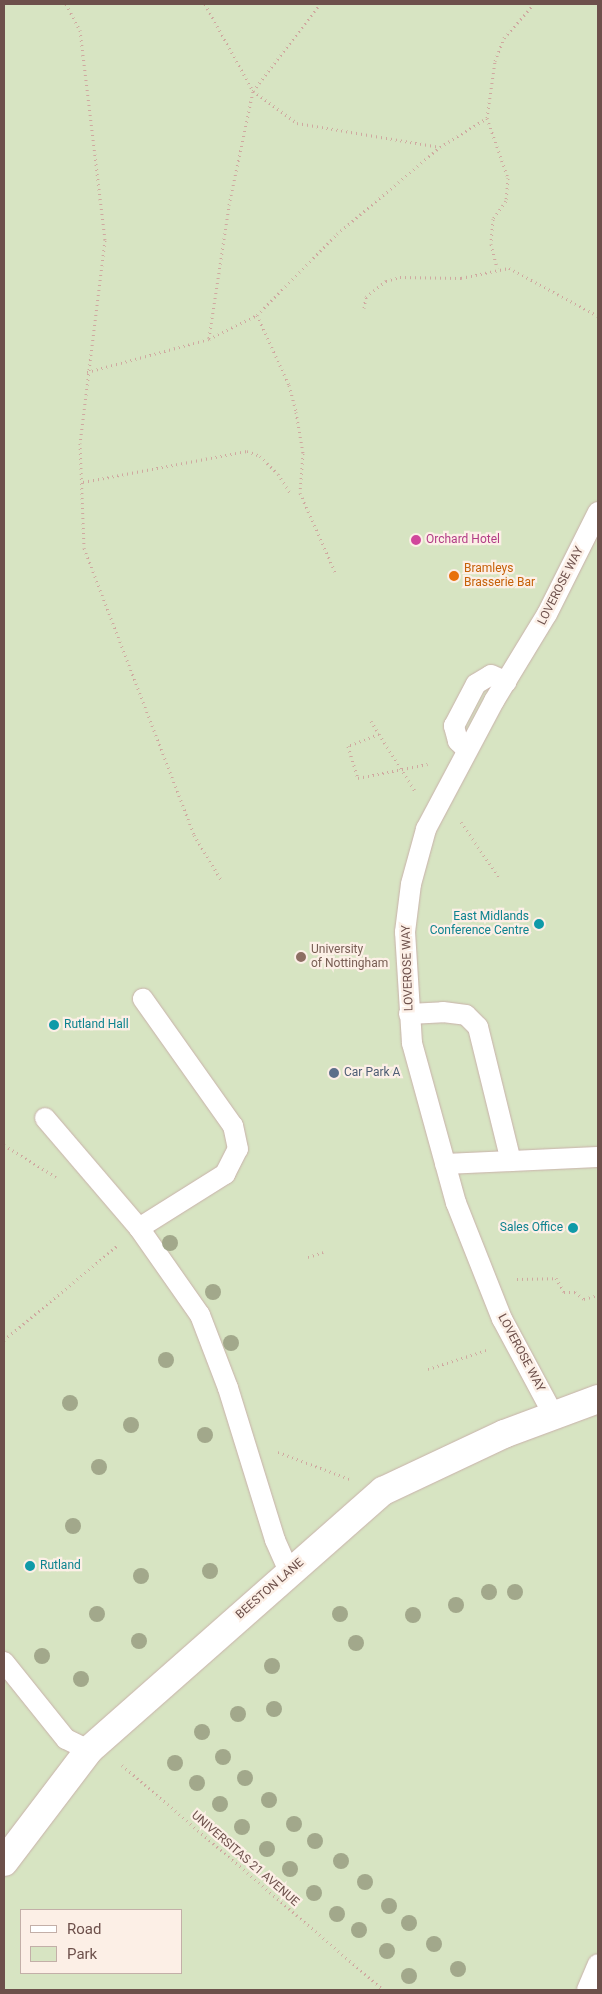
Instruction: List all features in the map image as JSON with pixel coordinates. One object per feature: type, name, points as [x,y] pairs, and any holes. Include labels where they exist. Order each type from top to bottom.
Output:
[{"type":"street","name":"BEESTON LANE","points":[[4,1862],[89,1750],[383,1491],[553,1414],[598,1399]]},
{"type":"lane","name":"LOVEROSE WAY","points":[[553,1414],[514,1341],[487,1279],[445,1164],[412,1043],[405,932],[411,884],[426,829],[465,753],[547,614],[598,512]]},
{"type":"lane","points":[[139,1228],[226,1174],[238,1148],[233,1126],[143,999]]},
{"type":"lane","points":[[409,1014],[443,1012],[466,1015],[478,1027],[511,1161]]},
{"type":"lane","points":[[45,1118],[139,1228],[200,1315],[244,1439],[275,1540],[289,1572]]},
{"type":"lane","points":[[445,1164],[598,1158]]},
{"type":"lane","points":[[4,1662],[66,1739],[89,1750]]},
{"type":"lane","points":[[587,1990],[598,1964]]},
{"type":"path","points":[[66,4],[80,30],[105,240],[99,305],[87,372],[80,443],[83,482],[84,548],[194,835],[222,881]]},
{"type":"path","points":[[205,4],[253,91],[297,123],[440,147]]},
{"type":"path","points":[[209,339],[229,205],[253,91],[320,4]]},
{"type":"path","points":[[497,268],[491,244],[493,219],[506,201],[508,178],[487,118],[494,61],[504,38],[534,4]]},
{"type":"path","points":[[87,372],[209,339],[257,315],[337,234],[440,147],[487,118]]},
{"type":"path","points":[[364,308],[366,297],[386,281],[400,277],[461,278],[497,268],[522,274],[598,316]]},
{"type":"path","points":[[257,315],[290,385],[303,452],[300,493],[336,574]]},
{"type":"path","points":[[83,482],[247,451],[260,456],[278,474],[291,494]]},
{"type":"path","points":[[371,721],[420,800]]},
{"type":"path","points":[[379,734],[348,746],[358,778],[400,770],[465,753]]},
{"type":"path","points":[[473,839],[500,879]]},
{"type":"path","points":[[4,1340],[139,1228]]},
{"type":"path","points":[[308,1257],[323,1252]]},
{"type":"path","points":[[487,1279],[556,1278],[564,1292],[574,1292],[584,1299],[598,1294]]},
{"type":"path","points":[[428,1369],[514,1341]]},
{"type":"path","points":[[244,1439],[383,1491]]},
{"type":"path","name":"UNIVERSITAS 21 AVENUE","points":[[89,1750],[124,1766],[384,1990]]},
{"type":"green space","name":"University of Nottingham","points":[[4,4],[598,4],[598,1990],[4,1990]]},
{"type":"place","name":"Orchard Hotel","points":[[416,540]]},
{"type":"place","name":"Bramleys Brasserie Bar","points":[[454,576]]},
{"type":"place","name":"East Midlands Conference Centre","points":[[539,924]]},
{"type":"place","name":"University of Nottingham","points":[[301,957]]},
{"type":"place","name":"Rutland Hall","points":[[54,1025]]},
{"type":"place","name":"Car Park A","points":[[334,1073]]},
{"type":"place","name":"Sales Office","points":[[573,1228]]},
{"type":"place","name":"Rutland","points":[[30,1566]]}]
